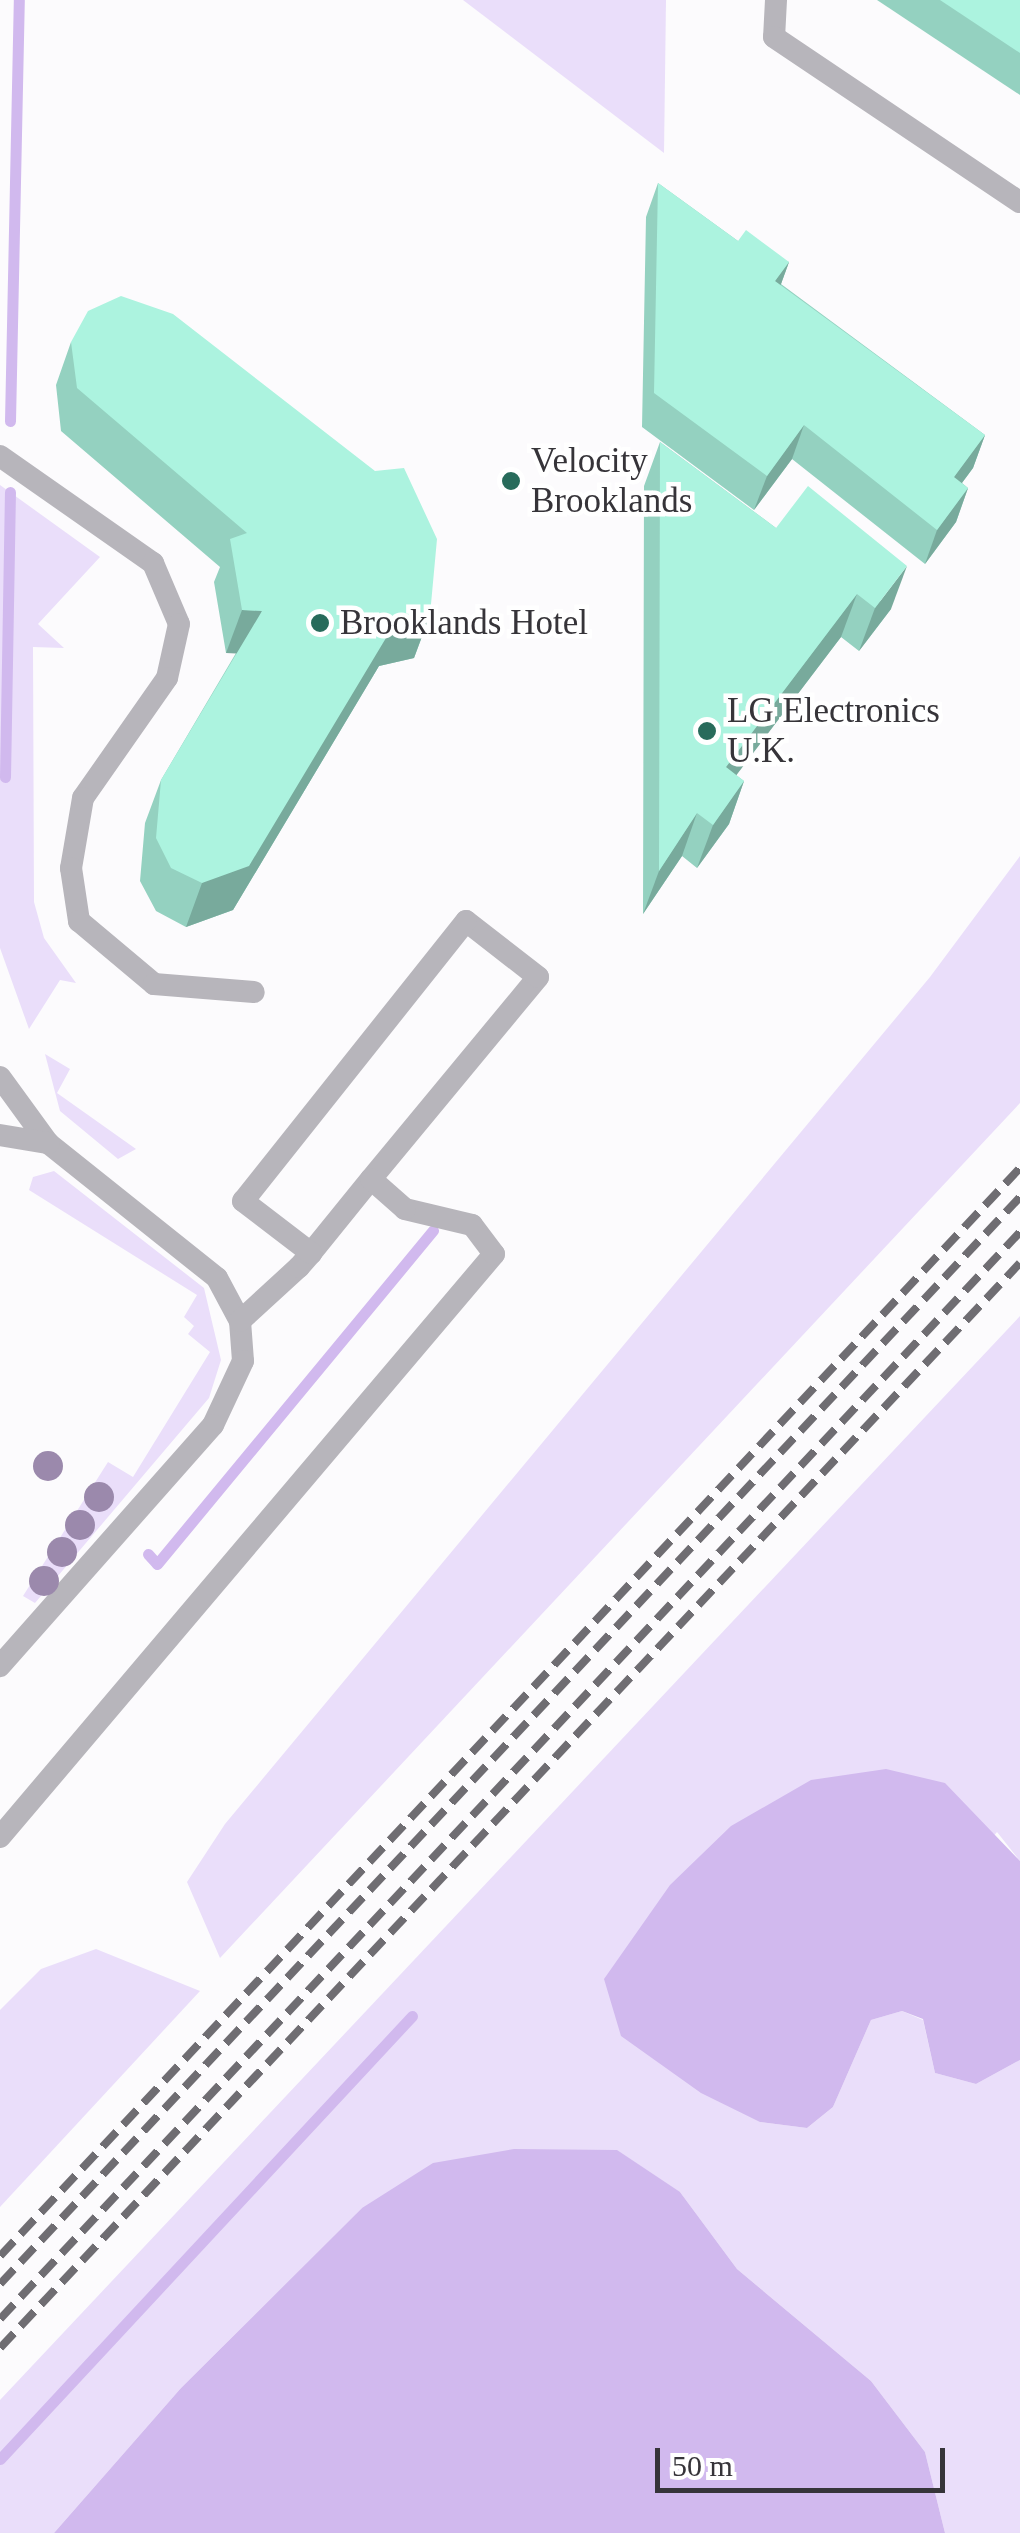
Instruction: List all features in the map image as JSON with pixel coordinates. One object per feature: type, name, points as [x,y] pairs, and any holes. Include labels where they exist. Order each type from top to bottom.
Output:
[{"type":"lane","points":[[776,0],[774,37],[1020,202]]},
{"type":"lane","points":[[0,456],[153,563],[179,624],[166,678],[83,798],[71,868],[80,922],[154,984],[254,992]]},
{"type":"lane","points":[[240,1320],[311,1252],[538,977],[466,920],[242,1201],[311,1252]]},
{"type":"lane","points":[[0,1077],[48,1143],[216,1278],[240,1320],[239,1376],[213,1425],[0,1666]]},
{"type":"lane","points":[[0,1135],[48,1143]]},
{"type":"lane","points":[[0,1837],[494,1254],[472,1225],[406,1208],[371,1180]]},
{"type":"shaded area","points":[[463,0],[666,0],[664,153]]},
{"type":"shaded area","points":[[0,485],[100,557],[38,624],[64,648],[33,647],[34,902],[44,938],[76,983],[60,980],[29,1029],[0,948]]},
{"type":"shaded area","points":[[1020,856],[1020,1103],[220,1958],[187,1882],[225,1824],[930,977]]},
{"type":"shaded area","points":[[45,1054],[70,1069],[57,1093],[136,1149],[118,1159],[60,1111]]},
{"type":"shaded area","points":[[54,1171],[204,1288],[221,1360],[209,1398],[35,1603],[23,1596],[108,1462],[133,1477],[210,1352],[188,1334],[194,1326],[184,1317],[197,1295],[29,1190],[33,1177]]},
{"type":"shaded area","points":[[1020,1316],[1020,1861],[997,1832],[760,2122],[807,2128],[833,2107],[871,2020],[902,2011],[923,2020],[935,2073],[976,2084],[1020,2060],[1020,2533],[945,2533],[925,2452],[871,2381],[737,2269],[680,2192],[362,2208],[181,2388],[54,2533],[0,2533],[0,2400]]},
{"type":"shaded area","points":[[886,1769],[945,1783],[1020,1861],[1020,2060],[976,2084],[935,2073],[923,2019],[902,2011],[871,2020],[833,2107],[807,2128],[760,2122],[701,2093],[621,2036],[604,1979],[670,1885],[731,1826],[811,1780]]},
{"type":"shaded area","points":[[96,1949],[200,1991],[0,2207],[0,2010],[41,1969]]},
{"type":"shaded area","points":[[514,2149],[617,2150],[680,2192],[737,2269],[871,2381],[925,2452],[945,2533],[54,2533],[181,2388],[362,2208],[433,2163]]},
{"type":"building","points":[[940,0],[1020,0],[1020,53]]},
{"type":"building","points":[[658,183],[738,241],[746,230],[789,262],[775,281],[985,435],[954,477],[968,488],[937,530],[804,425],[767,476],[654,393]]},
{"type":"building","name":"Brooklands Hotel","points":[[121,296],[173,314],[375,471],[404,468],[437,539],[430,615],[395,623],[249,866],[202,883],[171,868],[156,838],[161,780],[262,611],[242,610],[230,539],[247,533],[77,388],[71,342],[88,311]]},
{"type":"building","name":"LG Electronics U.K.","points":[[660,442],[776,528],[808,486],[907,566],[875,608],[857,594],[726,767],[744,781],[713,825],[697,813],[659,871]]},
{"type":"waterway","points":[[10,421],[19,0]]},
{"type":"waterway","points":[[5,777],[10,492]]},
{"type":"waterway","points":[[148,1554],[157,1564],[433,1230]]},
{"type":"waterway","points":[[0,2459],[412,2016]]},
{"type":"railway","points":[[0,2256],[1020,1168]]},
{"type":"railway","points":[[0,2284],[1020,1197]]},
{"type":"railway","points":[[0,2319],[1020,1232]]},
{"type":"railway","points":[[0,2348],[1020,1263]]},
{"type":"place","name":"Velocity Brooklands","points":[[511,481]]},
{"type":"place","name":"Brooklands Hotel","points":[[320,623]]},
{"type":"place","name":"LG Electronics U.K.","points":[[707,731]]}]
